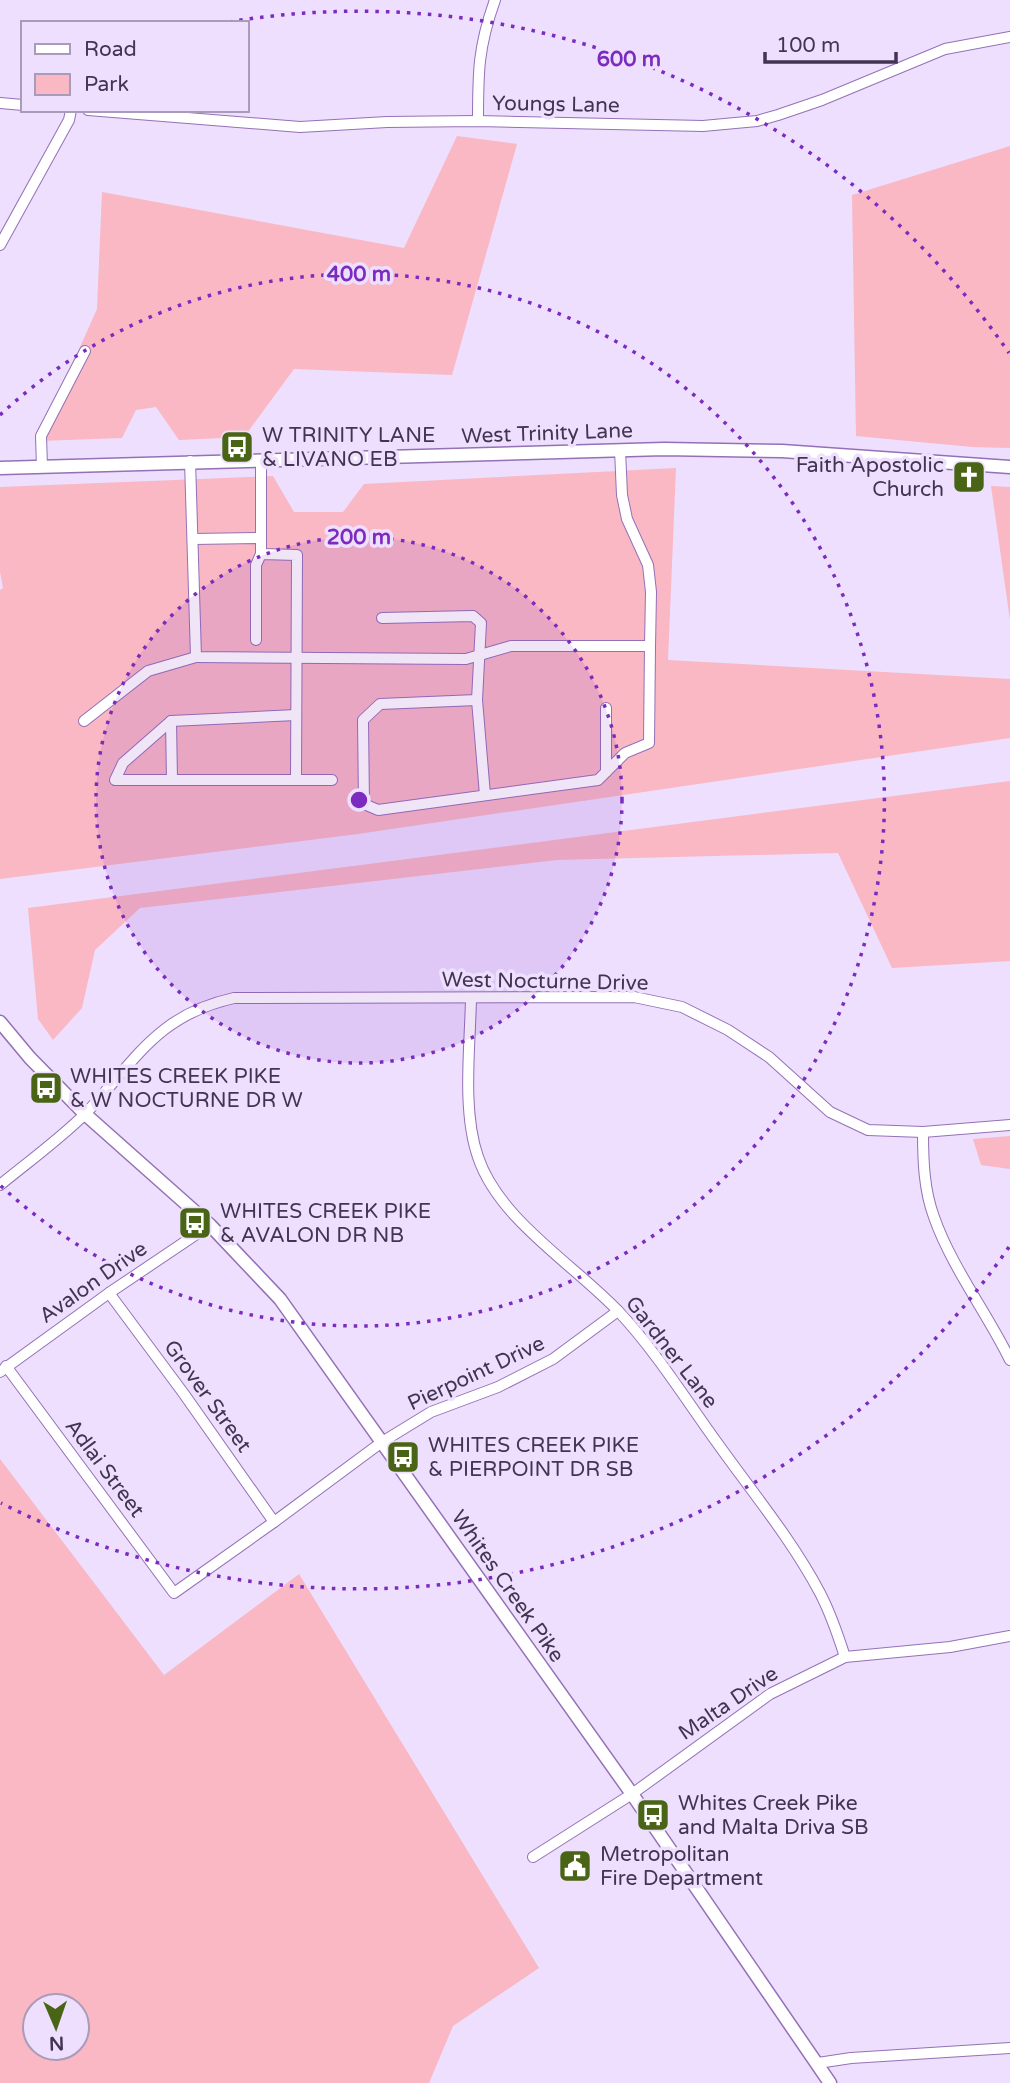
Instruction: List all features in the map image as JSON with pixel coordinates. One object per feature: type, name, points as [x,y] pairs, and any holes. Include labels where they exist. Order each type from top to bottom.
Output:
[{"type":"main road","name":"West Trinity Lane","points":[[0,468],[620,450],[782,451],[1010,467]]},
{"type":"main road","name":"Whites Creek Pike","points":[[0,1022],[30,1058],[85,1114],[210,1225],[280,1299],[632,1794],[830,2083]]},
{"type":"street","points":[[478,121],[478,69],[483,34],[495,0]]},
{"type":"street","name":"Youngs Lane","points":[[113,112],[300,127],[380,122],[478,121],[703,126],[757,121],[822,100],[945,49],[1010,37]]},
{"type":"street","points":[[0,103],[21,105]]},
{"type":"street","points":[[0,245],[69,120],[71,112]]},
{"type":"street","points":[[43,467],[41,436],[85,351]]},
{"type":"street","points":[[477,700],[380,704],[371,711],[363,720],[364,804],[378,810],[598,780],[625,753],[649,743],[651,592],[648,565],[626,519],[620,450]]},
{"type":"street","points":[[256,640],[256,565],[261,554],[261,460]]},
{"type":"street","points":[[190,461],[197,657]]},
{"type":"street","points":[[193,539],[261,538]]},
{"type":"street","points":[[261,554],[297,555],[296,780]]},
{"type":"street","points":[[382,618],[473,616],[481,623],[477,700],[485,795]]},
{"type":"street","points":[[84,721],[148,671],[197,657],[466,659],[511,646],[650,646]]},
{"type":"street","points":[[606,708],[606,772]]},
{"type":"street","points":[[296,715],[171,721],[124,763],[115,780],[332,780]]},
{"type":"street","points":[[171,721],[172,780]]},
{"type":"street","name":"West Nocturne Drive","points":[[0,1185],[85,1114],[152,1038],[181,1017],[216,1002],[234,998],[634,998],[682,1007],[728,1030],[769,1057],[830,1112],[868,1130],[923,1132],[1010,1125]]},
{"type":"street","name":"Gardner Lane","points":[[471,999],[469,1112],[478,1157],[493,1188],[509,1209],[618,1311],[666,1370],[786,1539],[831,1615],[845,1657]]},
{"type":"street","points":[[923,1132],[923,1174],[934,1218],[1010,1360]]},
{"type":"street","name":"Avalon Drive","points":[[3,1369],[210,1225]]},
{"type":"street","name":"Grover Street","points":[[109,1293],[274,1522]]},
{"type":"street","name":"Pierpoint Drive","points":[[174,1593],[382,1442],[431,1412],[498,1387],[553,1359],[618,1311]]},
{"type":"street","name":"Adlai Street","points":[[3,1369],[174,1593]]},
{"type":"street","name":"Malta Drive","points":[[533,1857],[632,1794],[770,1694],[845,1657],[950,1647],[1010,1636]]},
{"type":"street","points":[[818,2063],[851,2058],[1010,2048]]},
{"type":"green space","points":[[457,136],[517,144],[452,375],[294,369],[244,437],[179,440],[156,407],[136,410],[122,438],[38,441],[97,309],[102,192],[404,248]]},
{"type":"green space","points":[[1010,146],[1010,448],[856,436],[852,195]]},
{"type":"green space","points":[[676,468],[668,660],[1010,679],[1010,738],[358,834],[0,879],[0,590],[3,588],[0,572],[0,487],[273,476],[294,512],[343,512],[364,484]]},
{"type":"green space","points":[[991,486],[1010,487],[1010,620]]},
{"type":"green space","points":[[1010,781],[1010,961],[892,968],[838,853],[557,860],[140,908],[95,950],[82,1008],[53,1040],[38,1019],[28,908]]},
{"type":"green space","points":[[1010,1136],[1010,1169],[981,1165],[973,1139]]},
{"type":"green space","points":[[0,1459],[164,1675],[299,1574],[539,1968],[453,2026],[429,2083],[0,2083]]},
{"type":"place","name":"W TRINITY LANE & LIVANO EB","points":[[237,447]]},
{"type":"place","name":"Faith Apostolic Church","points":[[969,477]]},
{"type":"place","name":"WHITES CREEK PIKE & W NOCTURNE DR W","points":[[46,1088]]},
{"type":"place","name":"WHITES CREEK PIKE & AVALON DR NB","points":[[195,1223]]},
{"type":"place","name":"WHITES CREEK PIKE & PIERPOINT DR SB","points":[[403,1457]]},
{"type":"place","name":"Whites Creek Pike and Malta Driva SB","points":[[653,1815]]},
{"type":"place","name":"Metropolitan Fire Department","points":[[575,1866]]}]
